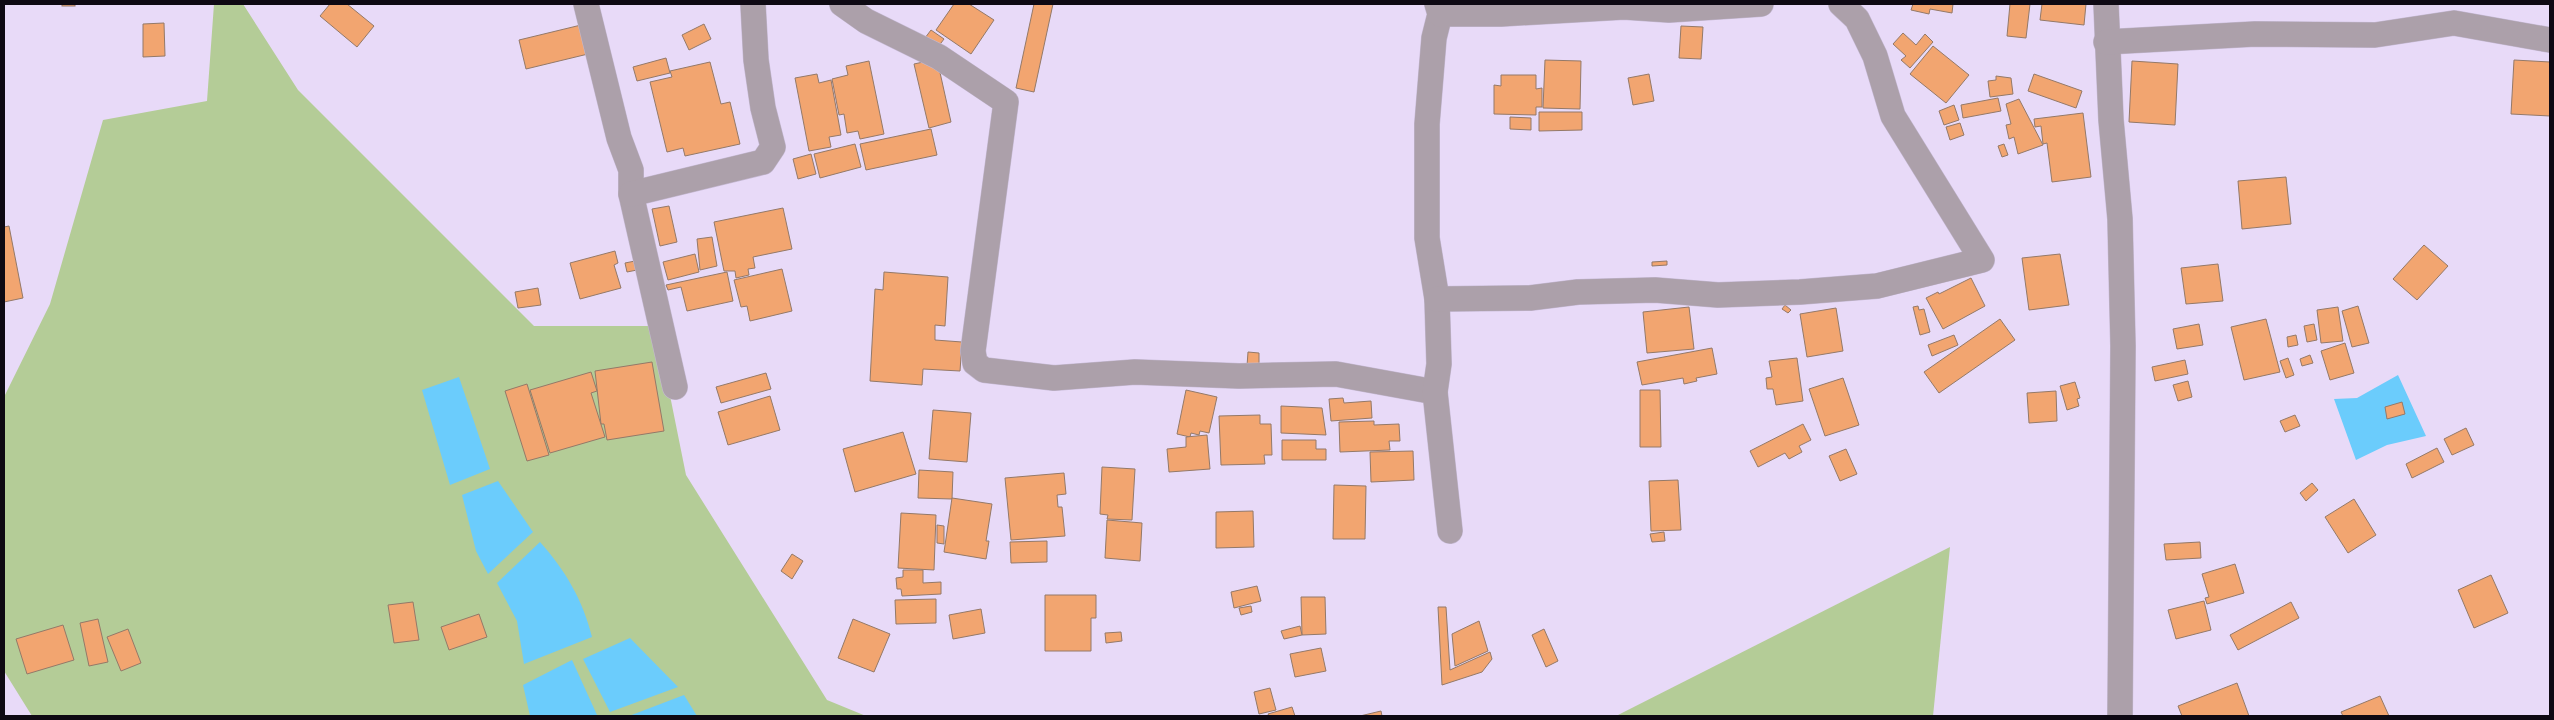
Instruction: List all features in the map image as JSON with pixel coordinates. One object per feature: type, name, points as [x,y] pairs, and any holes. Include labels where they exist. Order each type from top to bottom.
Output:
[{"type":"street","points":[[586,4],[618,138],[631,170],[631,194],[675,387]]},
{"type":"street","points":[[631,194],[763,162],[770,155],[773,147],[756,60],[753,4]]},
{"type":"street","points":[[842,4],[866,21],[939,57],[1006,102],[973,352],[975,363],[984,370],[1054,378],[1135,372],[1239,376],[1336,374],[1435,392]]},
{"type":"street","points":[[1450,531],[1435,392],[1438,364],[1438,299],[1428,238],[1427,124],[1434,38],[1439,9],[1510,14],[1624,7],[1669,10],[1761,4]]},
{"type":"street","points":[[1438,299],[1530,298],[1578,292],[1655,290],[1718,295],[1800,292],[1876,286],[1982,260],[1893,116],[1875,56],[1857,19],[1841,4]]},
{"type":"street","points":[[2106,4],[2106,42],[2120,219],[2123,346],[2120,716]]},
{"type":"street","points":[[2106,42],[2255,34],[2376,35],[2454,24],[2550,40]]},
{"type":"green space","points":[[214,4],[243,4],[298,90],[534,326],[656,326],[686,475],[827,700],[866,716],[32,716],[4,671],[4,397],[50,304],[103,120],[207,101]]},
{"type":"green space","points":[[1950,547],[1933,716],[1616,716]]},
{"type":"water","points":[[2398,375],[2426,436],[2387,445],[2356,460],[2334,399],[2357,398]]},
{"type":"water","points":[[459,377],[490,469],[450,485],[422,390]]},
{"type":"water","points":[[498,481],[533,532],[488,574],[476,551],[462,495]]},
{"type":"water","points":[[540,542],[572,586],[584,610],[592,637],[524,664],[517,621],[497,583]]},
{"type":"water","points":[[630,638],[678,687],[610,712],[583,659]]},
{"type":"water","points":[[572,660],[597,715],[530,716],[523,685]]},
{"type":"water","points":[[684,695],[697,716],[629,716]]},
{"type":"building","points":[[62,4],[75,4],[75,6],[62,6]]},
{"type":"building","points":[[330,4],[347,4],[374,26],[357,47],[320,16]]},
{"type":"building","points":[[954,4],[969,4],[994,20],[971,54],[936,30]]},
{"type":"building","points":[[1034,4],[1053,4],[1034,92],[1016,88]]},
{"type":"building","points":[[1913,4],[1953,4],[1952,13],[1930,9],[1929,14],[1911,10]]},
{"type":"building","points":[[2010,4],[2030,4],[2026,38],[2007,36]]},
{"type":"building","points":[[2042,4],[2086,4],[2084,25],[2040,20]]},
{"type":"building","points":[[164,23],[165,56],[143,57],[143,24]]},
{"type":"building","points":[[704,24],[711,39],[689,50],[682,35]]},
{"type":"building","points":[[581,25],[588,54],[526,69],[519,40]]},
{"type":"building","points":[[1681,26],[1703,27],[1701,59],[1679,58]]},
{"type":"building","points":[[931,30],[944,39],[935,51],[922,42]]},
{"type":"building","points":[[1903,33],[1916,45],[1925,34],[1933,42],[1910,68],[1901,60],[1906,56],[1893,44]]},
{"type":"building","points":[[1933,46],[1969,75],[1946,103],[1910,74]]},
{"type":"building","points":[[666,58],[670,73],[637,81],[633,67]]},
{"type":"building","points":[[937,59],[951,122],[929,128],[914,64]]},
{"type":"building","points":[[1545,60],[1581,61],[1580,109],[1543,108]]},
{"type":"building","points":[[2514,60],[2550,62],[2550,116],[2511,114]]},
{"type":"building","points":[[869,61],[884,134],[860,139],[858,131],[847,133],[844,114],[839,115],[832,79],[848,75],[846,66]]},
{"type":"building","points":[[2132,61],[2178,64],[2175,125],[2129,122]]},
{"type":"building","points":[[710,62],[721,104],[730,102],[740,144],[685,156],[683,148],[667,152],[650,82],[672,77],[670,71]]},
{"type":"building","points":[[817,74],[819,83],[831,80],[841,135],[829,137],[831,147],[809,151],[795,78]]},
{"type":"building","points":[[1649,74],[1654,101],[1633,105],[1628,78]]},
{"type":"building","points":[[2034,74],[2082,91],[2076,108],[2028,91]]},
{"type":"building","points":[[1501,75],[1536,75],[1536,89],[1542,88],[1542,107],[1536,107],[1536,115],[1494,114],[1494,85],[1501,86]]},
{"type":"building","points":[[1996,76],[2011,78],[2013,94],[1990,97],[1988,81],[1996,80]]},
{"type":"building","points":[[1998,98],[2001,111],[1963,118],[1961,105]]},
{"type":"building","points":[[2019,99],[2043,145],[2018,154],[2014,137],[2009,139],[2006,125],[2011,124],[2006,104]]},
{"type":"building","points":[[1954,105],[1959,120],[1944,125],[1939,111]]},
{"type":"building","points":[[1539,112],[1582,112],[1582,130],[1539,131]]},
{"type":"building","points":[[2083,113],[2091,177],[2052,182],[2047,143],[2043,144],[2041,126],[2035,127],[2034,119]]},
{"type":"building","points":[[1510,117],[1531,118],[1531,130],[1510,129]]},
{"type":"building","points":[[1960,123],[1964,135],[1950,140],[1946,127]]},
{"type":"building","points":[[931,129],[937,155],[866,170],[860,144]]},
{"type":"building","points":[[855,144],[861,167],[820,178],[814,154]]},
{"type":"building","points":[[2004,144],[2008,155],[2002,157],[1998,146]]},
{"type":"building","points":[[811,154],[816,174],[798,179],[793,159]]},
{"type":"building","points":[[2286,177],[2291,224],[2242,229],[2238,181]]},
{"type":"building","points":[[669,206],[677,242],[660,246],[652,209]]},
{"type":"building","points":[[783,208],[792,249],[753,257],[755,268],[748,269],[749,275],[736,278],[735,271],[724,271],[714,222]]},
{"type":"building","points":[[9,226],[23,298],[4,302],[4,227]]},
{"type":"building","points":[[712,237],[717,266],[700,270],[697,239]]},
{"type":"building","points":[[2424,245],[2448,266],[2417,300],[2393,279]]},
{"type":"building","points":[[615,251],[618,263],[614,265],[621,288],[580,299],[570,263]]},
{"type":"building","points":[[695,254],[699,272],[668,280],[663,262]]},
{"type":"building","points":[[2060,254],[2069,305],[2029,310],[2022,258]]},
{"type":"building","points":[[635,261],[637,270],[627,272],[625,263]]},
{"type":"building","points":[[1667,261],[1667,265],[1652,266],[1652,262]]},
{"type":"building","points":[[2218,264],[2223,301],[2186,304],[2181,268]]},
{"type":"building","points":[[782,269],[792,311],[750,321],[747,306],[741,307],[734,280]]},
{"type":"building","points":[[727,272],[733,301],[687,311],[681,287],[668,290],[666,285]]},
{"type":"building","points":[[884,272],[948,277],[945,326],[935,325],[935,340],[962,342],[960,371],[923,369],[922,385],[870,381],[875,289],[883,290]]},
{"type":"building","points":[[1971,278],[1985,306],[1943,329],[1926,298],[1938,292],[1939,294]]},
{"type":"building","points":[[538,288],[541,305],[518,308],[515,292]]},
{"type":"building","points":[[1785,305],[1791,310],[1788,313],[1782,309]]},
{"type":"building","points":[[1918,306],[1919,310],[1924,309],[1930,332],[1920,335],[1913,307]]},
{"type":"building","points":[[2358,306],[2369,343],[2352,347],[2342,311]]},
{"type":"building","points":[[1689,307],[1694,349],[1647,353],[1643,312]]},
{"type":"building","points":[[2338,307],[2343,341],[2321,343],[2317,310]]},
{"type":"building","points":[[1836,308],[1843,351],[1807,357],[1800,314]]},
{"type":"building","points":[[2000,319],[2015,340],[1939,393],[1924,372]]},
{"type":"building","points":[[2266,319],[2280,372],[2244,380],[2231,327]]},
{"type":"building","points":[[2199,324],[2203,345],[2177,349],[2173,329]]},
{"type":"building","points":[[2314,324],[2317,340],[2307,342],[2304,326]]},
{"type":"building","points":[[1954,335],[1958,345],[1932,356],[1928,345]]},
{"type":"building","points":[[2296,335],[2298,345],[2288,347],[2287,337]]},
{"type":"building","points":[[2345,343],[2354,373],[2330,380],[2321,351]]},
{"type":"building","points":[[1712,348],[1717,374],[1696,378],[1697,381],[1684,384],[1683,378],[1642,385],[1637,362]]},
{"type":"building","points":[[1248,352],[1259,353],[1259,366],[1247,366]]},
{"type":"building","points":[[2310,355],[2313,363],[2302,366],[2300,359]]},
{"type":"building","points":[[1797,358],[1803,401],[1776,405],[1773,389],[1767,389],[1766,378],[1772,377],[1769,361]]},
{"type":"building","points":[[2288,358],[2294,375],[2286,378],[2280,361]]},
{"type":"building","points":[[2185,360],[2188,374],[2155,381],[2152,367]]},
{"type":"building","points":[[652,362],[664,431],[607,440],[604,424],[601,424],[595,371]]},
{"type":"building","points":[[591,372],[597,391],[591,393],[605,437],[550,453],[530,390]]},
{"type":"building","points":[[766,373],[771,389],[721,403],[716,387]]},
{"type":"building","points":[[1843,378],[1859,425],[1825,436],[1809,389]]},
{"type":"building","points":[[2188,381],[2192,397],[2178,401],[2173,385]]},
{"type":"building","points":[[2075,382],[2080,398],[2077,399],[2079,406],[2067,410],[2060,386]]},
{"type":"building","points":[[527,384],[549,455],[527,461],[505,391]]},
{"type":"building","points":[[1186,390],[1217,397],[1209,433],[1200,431],[1199,435],[1191,433],[1190,437],[1177,434]]},
{"type":"building","points":[[1640,390],[1660,390],[1661,447],[1640,447]]},
{"type":"building","points":[[2056,391],[2057,421],[2029,423],[2027,393]]},
{"type":"building","points":[[770,396],[780,430],[728,445],[718,412]]},
{"type":"building","points":[[1343,398],[1344,403],[1371,401],[1372,418],[1331,421],[1329,399]]},
{"type":"building","points":[[2402,402],[2405,414],[2387,419],[2385,407]]},
{"type":"building","points":[[1281,406],[1322,408],[1326,435],[1281,433]]},
{"type":"building","points":[[933,410],[971,413],[967,462],[929,459]]},
{"type":"building","points":[[1260,415],[1260,424],[1271,424],[1272,455],[1264,455],[1265,464],[1221,465],[1219,416]]},
{"type":"building","points":[[2295,415],[2300,426],[2285,432],[2280,421]]},
{"type":"building","points":[[1374,421],[1374,425],[1399,424],[1400,441],[1389,441],[1390,450],[1340,452],[1339,422]]},
{"type":"building","points":[[1803,424],[1811,440],[1799,446],[1802,452],[1789,459],[1785,453],[1758,467],[1750,451]]},
{"type":"building","points":[[2466,428],[2474,445],[2452,455],[2444,439]]},
{"type":"building","points":[[903,432],[916,474],[855,492],[843,449]]},
{"type":"building","points":[[1207,435],[1210,469],[1169,472],[1167,449],[1186,447],[1186,437]]},
{"type":"building","points":[[1282,440],[1316,440],[1316,449],[1326,449],[1326,460],[1282,460]]},
{"type":"building","points":[[2437,448],[2444,462],[2412,478],[2406,464]]},
{"type":"building","points":[[1846,449],[1857,474],[1840,481],[1829,456]]},
{"type":"building","points":[[1413,451],[1414,480],[1371,482],[1370,452]]},
{"type":"building","points":[[1102,467],[1135,469],[1132,520],[1107,519],[1108,515],[1100,514]]},
{"type":"building","points":[[919,470],[953,472],[952,499],[918,498]]},
{"type":"building","points":[[1064,473],[1066,494],[1057,495],[1058,507],[1062,507],[1065,536],[1011,540],[1005,478]]},
{"type":"building","points":[[1678,480],[1681,530],[1651,531],[1649,481]]},
{"type":"building","points":[[2312,483],[2318,490],[2306,501],[2300,493]]},
{"type":"building","points":[[1334,485],[1366,486],[1365,539],[1333,539]]},
{"type":"building","points":[[952,498],[992,504],[986,541],[989,541],[986,559],[944,552]]},
{"type":"building","points":[[2354,499],[2376,535],[2348,553],[2325,517]]},
{"type":"building","points":[[1253,511],[1254,547],[1216,548],[1216,512]]},
{"type":"building","points":[[901,513],[936,515],[934,570],[898,568]]},
{"type":"building","points":[[1107,520],[1142,523],[1140,561],[1105,558]]},
{"type":"building","points":[[937,525],[944,526],[944,544],[937,543]]},
{"type":"building","points":[[1664,532],[1665,541],[1652,542],[1650,534]]},
{"type":"building","points":[[1047,541],[1047,562],[1011,563],[1010,542]]},
{"type":"building","points":[[2200,542],[2201,558],[2166,560],[2164,544]]},
{"type":"building","points":[[792,554],[803,561],[792,579],[781,571]]},
{"type":"building","points":[[2235,564],[2244,593],[2207,604],[2205,598],[2209,597],[2202,574]]},
{"type":"building","points":[[903,570],[923,570],[923,583],[941,582],[941,594],[902,596],[901,589],[897,589],[896,578],[903,577]]},
{"type":"building","points":[[2491,575],[2508,613],[2474,628],[2458,590]]},
{"type":"building","points":[[1257,586],[1261,601],[1234,608],[1231,592]]},
{"type":"building","points":[[1045,595],[1096,595],[1096,618],[1091,618],[1091,651],[1045,651]]},
{"type":"building","points":[[1301,597],[1325,597],[1326,634],[1302,635]]},
{"type":"building","points":[[936,599],[936,623],[896,624],[895,600]]},
{"type":"building","points":[[2204,601],[2211,630],[2176,639],[2168,610]]},
{"type":"building","points":[[413,602],[419,640],[394,643],[388,605]]},
{"type":"building","points":[[2291,602],[2299,618],[2238,650],[2230,635]]},
{"type":"building","points":[[1251,606],[1252,612],[1241,615],[1239,608]]},
{"type":"building","points":[[1438,607],[1446,607],[1450,670],[1490,652],[1492,659],[1482,672],[1442,685]]},
{"type":"building","points":[[981,609],[985,633],[953,639],[949,615]]},
{"type":"building","points":[[479,614],[487,637],[449,650],[441,627]]},
{"type":"building","points":[[98,619],[108,662],[89,666],[80,623]]},
{"type":"building","points":[[853,619],[890,634],[874,672],[838,658]]},
{"type":"building","points":[[1479,621],[1488,651],[1455,666],[1452,634]]},
{"type":"building","points":[[63,625],[74,660],[27,674],[16,639]]},
{"type":"building","points":[[1300,626],[1302,635],[1284,639],[1281,631]]},
{"type":"building","points":[[128,629],[141,663],[121,671],[107,637]]},
{"type":"building","points":[[1544,629],[1558,661],[1546,667],[1532,635]]},
{"type":"building","points":[[1121,632],[1122,641],[1106,643],[1105,633]]},
{"type":"building","points":[[1321,648],[1326,671],[1295,677],[1290,654]]},
{"type":"building","points":[[2237,683],[2249,716],[2182,716],[2178,706]]},
{"type":"building","points":[[1270,688],[1276,710],[1259,714],[1254,692]]},
{"type":"building","points":[[2380,696],[2389,716],[2343,716],[2341,712]]},
{"type":"building","points":[[1292,707],[1295,716],[1269,716],[1268,714]]},
{"type":"building","points":[[1381,711],[1382,716],[1360,716]]}]
